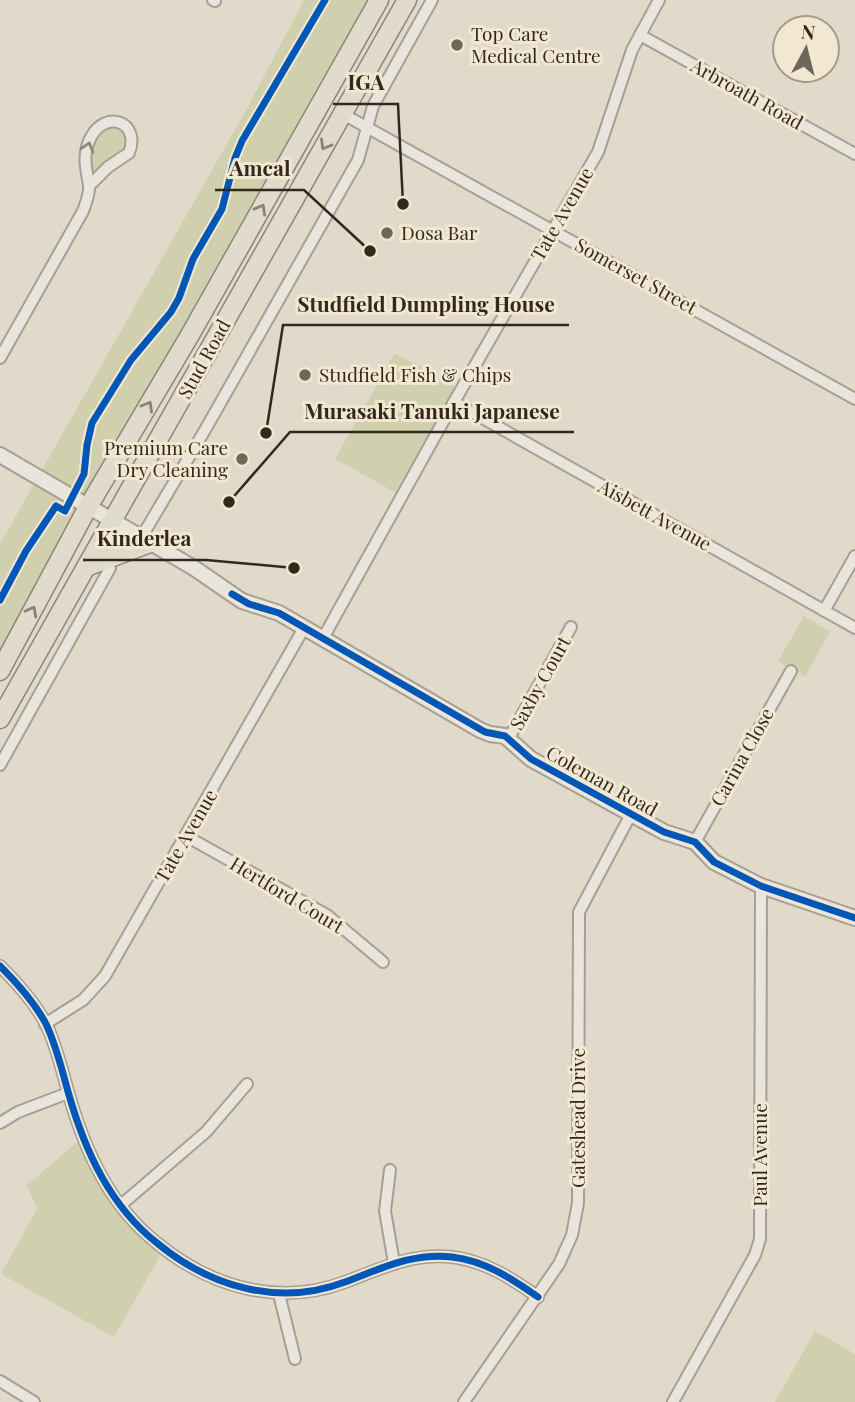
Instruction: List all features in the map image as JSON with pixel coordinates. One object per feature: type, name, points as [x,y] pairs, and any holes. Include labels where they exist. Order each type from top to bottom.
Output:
[{"type":"main road","name":"Stud Road","points":[[0,671],[88,507],[190,335],[379,0]]},
{"type":"main road","name":"Stud Road","points":[[0,719],[407,0]]},
{"type":"main road","points":[[86,567],[146,540]]},
{"type":"street","name":"Stud Road","points":[[146,540],[360,155],[373,106],[432,0]]},
{"type":"street","name":"Tate Avenue","points":[[322,640],[454,402],[598,152],[632,50],[659,0]]},
{"type":"street","name":"Arbroath Road","points":[[640,35],[855,154]]},
{"type":"street","name":"Somerset Street","points":[[343,114],[554,229],[855,399]]},
{"type":"street","points":[[0,358],[83,211],[89,186],[85,168],[89,141],[101,125],[108,122],[121,123],[127,127],[132,138],[129,153],[108,167],[89,186]]},
{"type":"street","name":"Aisbett Avenue","points":[[454,402],[855,628]]},
{"type":"street","name":"Coleman Road","points":[[0,455],[194,568],[242,601],[279,613],[485,732],[509,738],[531,760],[669,835],[695,842],[714,862],[761,886],[855,918]]},
{"type":"street","points":[[824,611],[855,556]]},
{"type":"street","points":[[0,765],[110,568]]},
{"type":"street","points":[[76,585],[95,596]]},
{"type":"street","name":"Saxby Court","points":[[509,738],[571,627]]},
{"type":"street","name":"Tate Avenue","points":[[45,1024],[83,1000],[105,976],[303,628]]},
{"type":"street","name":"Carina Close","points":[[695,842],[790,671]]},
{"type":"street","name":"Gateshead Drive","points":[[464,1402],[538,1297],[566,1251],[574,1227],[578,1203],[579,912],[631,814]]},
{"type":"street","name":"Hertford Court","points":[[186,836],[327,915],[383,962]]},
{"type":"street","name":"Paul Avenue","points":[[673,1402],[755,1255],[760,1240],[761,886]]},
{"type":"street","points":[[0,966],[17,983],[45,1024],[89,1155],[100,1175],[121,1205],[155,1242],[198,1271],[235,1286],[279,1294],[302,1293],[332,1286],[394,1263],[439,1256],[466,1259],[498,1271],[538,1297]]},
{"type":"street","points":[[121,1205],[206,1132],[247,1084]]},
{"type":"street","points":[[0,1123],[18,1112],[68,1093]]},
{"type":"street","points":[[390,1170],[385,1211],[394,1263]]},
{"type":"street","points":[[279,1294],[295,1359]]},
{"type":"street","points":[[0,1381],[34,1402]]},
{"type":"green space","points":[[304,0],[375,0],[0,666],[0,544],[245,112]]},
{"type":"green space","points":[[121,123],[131,148],[89,186],[84,161],[96,130]]},
{"type":"green space","points":[[395,353],[461,390],[402,496],[335,459]]},
{"type":"green space","points":[[804,616],[830,631],[805,677],[778,661]]},
{"type":"green space","points":[[82,1138],[100,1175],[164,1249],[114,1337],[1,1274],[37,1209],[27,1185]]},
{"type":"green space","points":[[815,1331],[855,1354],[855,1402],[775,1402]]},
{"type":"cycle path","points":[[0,600],[26,551],[56,506],[65,511],[84,474],[92,423],[131,360],[171,312],[179,298],[193,259],[222,209],[242,141],[325,0]]},
{"type":"cycle path","points":[[232,594],[249,604],[279,613],[485,732],[505,736],[531,759],[664,832],[695,842],[714,862],[761,886],[855,918]]},
{"type":"cycle path","points":[[0,966],[37,1008],[46,1024],[83,1137],[113,1195],[140,1228],[157,1243],[199,1271],[246,1288],[295,1293],[345,1282],[411,1259],[452,1257],[487,1266],[538,1297]]},
{"type":"place","name":"Top Care Medical Centre","points":[[457,45]]},
{"type":"place","name":"IGA","points":[[403,204]]},
{"type":"place","name":"Dosa Bar","points":[[387,233]]},
{"type":"place","name":"Amcal","points":[[370,251]]},
{"type":"place","name":"Studfield Fish & Chips","points":[[305,375]]},
{"type":"place","name":"Studfield Dumpling House","points":[[266,433]]},
{"type":"place","name":"Premium Care Dry Cleaning","points":[[242,459]]},
{"type":"place","name":"Murasaki Tanuki Japanese","points":[[229,502]]},
{"type":"place","name":"Kinderlea","points":[[294,568]]}]
